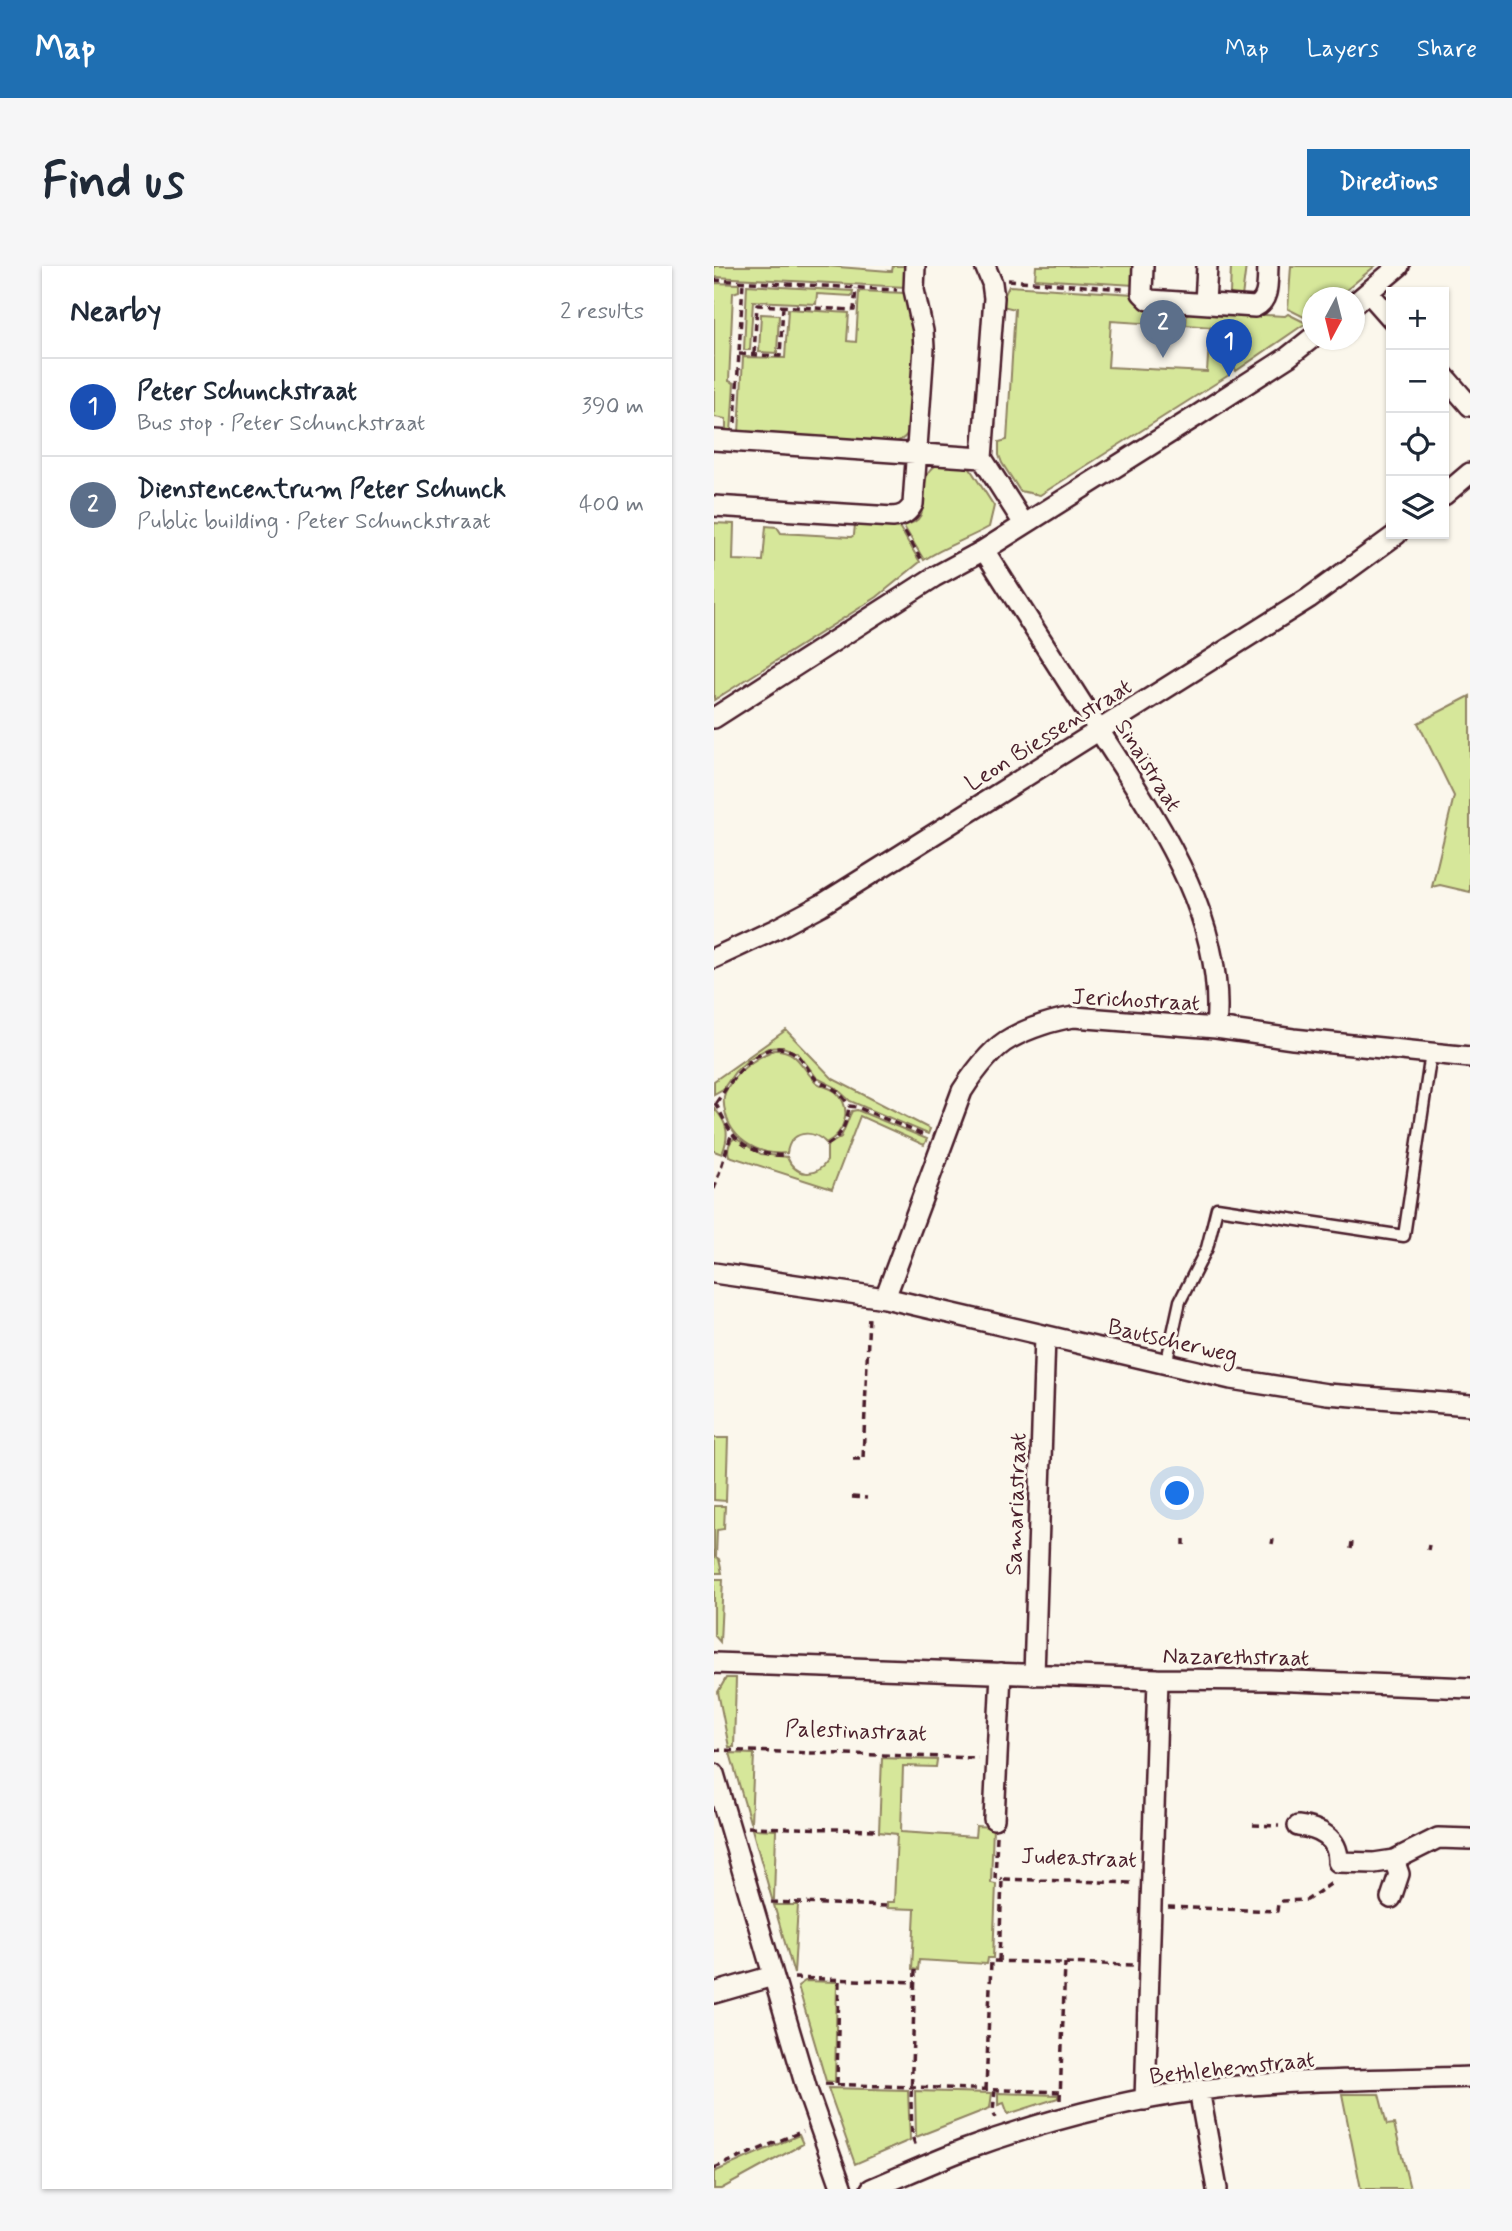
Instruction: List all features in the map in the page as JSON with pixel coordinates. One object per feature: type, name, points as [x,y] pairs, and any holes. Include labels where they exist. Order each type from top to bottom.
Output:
[{"type":"street","points":[[714,506],[899,516],[910,511],[918,453],[924,348],[914,290],[915,266]]},
{"type":"street","points":[[1143,266],[1142,293],[1149,300],[1255,307],[1262,304],[1266,297],[1268,266]]},
{"type":"street","points":[[1205,303],[1207,266]]},
{"type":"street","points":[[1365,295],[1399,266]]},
{"type":"street","points":[[988,273],[994,298],[982,458],[1024,524]]},
{"type":"street","points":[[1365,300],[1386,315]]},
{"type":"street","points":[[714,718],[934,577],[984,550],[1302,346]]},
{"type":"street","points":[[1449,382],[1470,406]]},
{"type":"street","points":[[714,440],[982,458]]},
{"type":"street","points":[[1449,491],[1470,473]]},
{"type":"street","name":"Leon Biessenstraat","points":[[714,958],[821,905],[1310,598],[1390,539]]},
{"type":"street","name":"Sinaïstraat","points":[[984,550],[1157,822],[1190,886],[1212,958],[1218,1007],[1216,1028]]},
{"type":"street","name":"Jerichostraat","points":[[877,1296],[962,1091],[974,1074],[1009,1038],[1074,1017],[1216,1028],[1293,1039],[1470,1057]]},
{"type":"street","name":"Bautscherweg","points":[[714,1273],[877,1296],[1231,1379],[1327,1394],[1470,1405]]},
{"type":"street","name":"Samariastraat","points":[[1034,1675],[1045,1336]]},
{"type":"street","name":"Nazarethstraat","points":[[714,1663],[1470,1688]]},
{"type":"street","points":[[994,1819],[1001,1673]]},
{"type":"street","name":"Judeastraat","points":[[1145,2100],[1158,1679]]},
{"type":"street","points":[[714,1774],[818,2125],[842,2189]]},
{"type":"street","points":[[1298,1826],[1323,1832],[1336,1846],[1338,1862],[1374,1863],[1394,1860],[1438,1838],[1470,1839]]},
{"type":"street","points":[[1391,1898],[1399,1874],[1394,1860]]},
{"type":"street","points":[[714,1993],[773,1976]]},
{"type":"street","name":"Bethlehemstraat","points":[[871,2189],[922,2167],[1056,2120],[1145,2100],[1199,2090],[1470,2077]]},
{"type":"street","points":[[1199,2090],[1217,2189]]},
{"type":"lane","points":[[1166,1364],[1180,1301],[1207,1248],[1217,1208],[1404,1236],[1431,1053]]},
{"type":"path","points":[[988,273],[1133,289],[1142,293]]},
{"type":"path","points":[[714,280],[914,290]]},
{"type":"path","points":[[734,442],[743,282]]},
{"type":"path","points":[[754,354],[757,304],[854,310],[856,288]]},
{"type":"path","points":[[739,354],[780,356],[783,306]]},
{"type":"path","points":[[899,516],[900,524],[934,577]]},
{"type":"path","points":[[787,1155],[761,1153],[732,1133],[715,1103],[742,1067],[764,1052],[778,1048],[793,1051],[818,1081],[836,1090],[849,1106],[942,1143]]},
{"type":"path","points":[[827,1145],[842,1131],[849,1106]]},
{"type":"path","points":[[714,1189],[732,1133]]},
{"type":"path","points":[[853,1460],[863,1459],[877,1296]]},
{"type":"path","points":[[852,1497],[867,1498]]},
{"type":"path","points":[[1184,1539],[1184,1545]]},
{"type":"path","points":[[1351,1549],[1352,1542]]},
{"type":"path","points":[[1428,1550],[1429,1545]]},
{"type":"path","name":"Palestinastraat","points":[[714,1750],[997,1759]]},
{"type":"path","points":[[994,1819],[997,1827],[995,1879],[1002,1879]]},
{"type":"path","points":[[1253,1825],[1298,1826]]},
{"type":"path","points":[[728,1826],[879,1830]]},
{"type":"path","points":[[1152,1906],[1277,1911],[1278,1904],[1282,1901],[1304,1901],[1333,1884],[1338,1862]]},
{"type":"path","name":"Judeastraat","points":[[999,1961],[1002,1879],[1152,1884]]},
{"type":"path","points":[[751,1902],[888,1906]]},
{"type":"path","points":[[986,2090],[990,1961],[1150,1965]]},
{"type":"path","points":[[839,1979],[837,2084],[1061,2092],[1065,1962]]},
{"type":"path","points":[[915,1970],[912,2136],[922,2167]]},
{"type":"path","points":[[773,1976],[915,1982]]},
{"type":"path","points":[[995,2090],[993,2112],[1004,2137]]},
{"type":"path","points":[[714,2168],[818,2125]]},
{"type":"green space","points":[[714,266],[826,266],[892,271],[893,266],[907,266],[906,287],[714,277]]},
{"type":"green space","points":[[1036,266],[1135,266],[1134,285],[1035,279]]},
{"type":"green space","points":[[1231,266],[1246,266],[1242,297],[1230,294]]},
{"type":"green space","points":[[1291,266],[1375,266],[1350,287],[1302,287],[1302,316],[1288,309]]},
{"type":"green space","points":[[714,283],[739,284],[739,291],[733,293],[729,381],[734,383],[731,433],[726,432],[726,419],[714,417]]},
{"type":"green space","points":[[747,285],[853,291],[852,296],[817,294],[816,304],[753,301],[750,350],[744,350]]},
{"type":"green space","points":[[1009,286],[1134,294],[1142,306],[1157,310],[1156,324],[1111,321],[1108,367],[1207,372],[1210,327],[1186,325],[1187,311],[1288,314],[1302,321],[1302,326],[1236,371],[1234,367],[1227,371],[1229,375],[1040,495],[1020,491],[999,455],[999,442],[1007,440],[1015,309],[1002,306],[1001,302]]},
{"type":"green space","points":[[859,291],[905,293],[916,347],[910,429],[906,436],[898,441],[887,442],[739,433],[743,357],[785,358],[788,309],[849,313],[847,341],[856,342]]},
{"type":"green space","points":[[761,314],[779,315],[777,353],[759,352]]},
{"type":"green space","points":[[938,464],[967,464],[994,506],[989,527],[924,560],[903,525],[914,522],[920,516],[926,480],[930,471]]},
{"type":"green space","points":[[714,523],[734,524],[733,560],[763,561],[766,526],[777,527],[781,533],[851,537],[854,535],[855,524],[898,525],[920,562],[877,597],[714,700]]},
{"type":"green space","points":[[1470,696],[1470,892],[1440,885],[1432,887],[1454,796],[1418,723]]},
{"type":"green space","points":[[786,1030],[833,1079],[930,1129],[928,1134],[850,1101],[835,1087],[817,1078],[798,1053],[783,1047],[768,1048],[749,1059],[723,1089],[714,1094],[714,1081]]},
{"type":"green space","points":[[774,1050],[794,1056],[816,1082],[834,1090],[841,1098],[844,1120],[833,1139],[826,1143],[814,1135],[802,1134],[792,1140],[787,1153],[777,1153],[749,1145],[735,1132],[725,1112],[724,1096],[733,1079],[745,1067]]},
{"type":"green space","points":[[714,1108],[726,1130],[722,1154],[714,1151]]},
{"type":"green space","points":[[857,1110],[927,1139],[924,1145],[860,1116],[832,1189],[729,1156],[729,1146],[735,1138],[761,1154],[787,1157],[800,1171],[817,1171],[827,1161],[827,1146],[841,1137],[852,1111]]},
{"type":"green space","points":[[714,1438],[728,1438],[726,1501],[714,1500]]},
{"type":"green space","points":[[714,1506],[725,1506],[724,1529],[717,1530],[716,1557],[719,1559],[722,1573],[714,1573]]},
{"type":"green space","points":[[714,1579],[723,1579],[720,1642],[714,1635]]},
{"type":"green space","points":[[726,1678],[736,1678],[734,1747],[729,1747],[718,1692]]},
{"type":"green space","points":[[730,1753],[754,1754],[751,1823],[750,1822]]},
{"type":"green space","points":[[882,1758],[937,1760],[936,1767],[903,1766],[901,1832],[975,1837],[976,1826],[993,1827],[991,1883],[996,1884],[993,1958],[988,1958],[987,1964],[919,1960],[918,1970],[912,1969],[915,1909],[887,1908],[887,1902],[894,1902],[897,1834],[879,1832]]},
{"type":"green space","points":[[752,1829],[776,1830],[774,1899],[772,1899]]},
{"type":"green space","points":[[774,1905],[798,1905],[794,1974]]},
{"type":"green space","points":[[805,1981],[837,1982],[835,2082],[826,2081],[798,1986]]},
{"type":"green space","points":[[828,2088],[908,2090],[910,2140],[855,2164]]},
{"type":"green space","points":[[915,2091],[992,2093],[990,2108],[916,2137]]},
{"type":"green space","points":[[998,2093],[1058,2095],[1058,2098],[1008,2114],[1004,2103],[998,2105]]},
{"type":"green space","points":[[1342,2094],[1379,2094],[1387,2125],[1394,2124],[1410,2189],[1361,2189]]},
{"type":"green space","points":[[799,2135],[803,2144],[721,2189],[714,2189],[714,2172]]},
{"type":"place","name":"Dienstencentrum Peter Schunck","points":[[1163,358]]},
{"type":"place","name":"Peter Schunckstraat","points":[[1229,377]]}]
